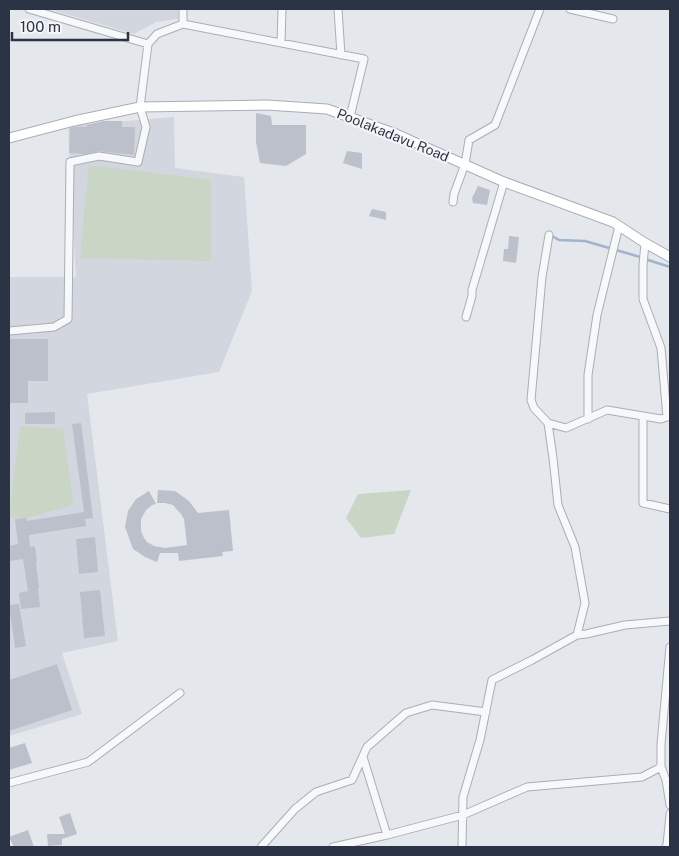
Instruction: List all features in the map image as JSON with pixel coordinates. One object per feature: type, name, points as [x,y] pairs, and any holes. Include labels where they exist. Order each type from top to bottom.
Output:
[{"type":"street","points":[[29,9],[148,44]]},
{"type":"street","points":[[182,24],[183,9]]},
{"type":"street","points":[[281,43],[282,9]]},
{"type":"street","points":[[338,9],[341,55]]},
{"type":"street","points":[[453,202],[465,164],[469,140],[495,125],[540,9]]},
{"type":"street","points":[[570,9],[614,18]]},
{"type":"street","points":[[9,331],[54,327],[68,319],[70,162],[99,156],[138,162],[146,128],[140,107],[148,44],[157,34],[182,24],[364,59],[350,117]]},
{"type":"street","name":"Poolakadavu Road","points":[[9,138],[74,121],[140,107],[267,105],[327,109],[396,134],[504,182],[613,222],[670,257]]},
{"type":"street","points":[[466,317],[472,290],[504,182]]},
{"type":"street","points":[[588,419],[588,375],[597,315],[619,226]]},
{"type":"street","points":[[549,235],[542,277],[531,400],[534,408],[548,423],[566,428],[607,410],[661,419],[668,417],[662,348],[643,299],[645,243]]},
{"type":"street","points":[[643,416],[644,503],[670,509]]},
{"type":"street","points":[[548,423],[558,505],[575,547],[584,603],[577,635]]},
{"type":"street","points":[[462,847],[463,797],[480,740],[492,680],[577,635],[625,624],[670,621]]},
{"type":"street","points":[[670,647],[661,744],[661,767],[666,780],[670,805]]},
{"type":"street","points":[[9,783],[88,762],[180,693]]},
{"type":"street","points":[[261,847],[295,809],[316,792],[352,780],[367,747],[406,713],[432,705],[486,712]]},
{"type":"street","points":[[362,757],[387,835]]},
{"type":"street","points":[[333,847],[463,815],[527,787],[642,776],[661,767]]},
{"type":"street","points":[[666,847],[670,814]]},
{"type":"shaded area","points":[[48,9],[178,9],[178,19],[156,22],[134,34]]},
{"type":"shaded area","points":[[174,117],[175,168],[244,177],[252,291],[219,372],[87,394],[118,641],[62,653],[82,714],[9,736],[9,277],[76,277],[68,126]]},
{"type":"green space","points":[[89,165],[211,180],[211,261],[80,258]]},
{"type":"green space","points":[[20,426],[63,429],[73,501],[71,506],[26,518],[9,517]]},
{"type":"green space","points":[[411,490],[394,534],[361,538],[346,518],[358,494]]},
{"type":"building","points":[[256,113],[271,116],[272,125],[306,125],[306,154],[286,166],[260,163],[256,142]]},
{"type":"building","points":[[103,121],[122,121],[122,127],[135,127],[134,155],[99,151],[85,154],[69,153],[70,128],[86,127],[87,125]]},
{"type":"building","points":[[347,151],[362,153],[362,169],[343,163]]},
{"type":"building","points":[[478,186],[490,190],[487,205],[473,203],[472,198]]},
{"type":"building","points":[[372,209],[386,212],[386,220],[369,216]]},
{"type":"building","points":[[509,236],[519,237],[516,263],[503,261],[504,249],[508,249]]},
{"type":"building","points":[[9,339],[48,339],[48,381],[28,381],[28,403],[9,403]]},
{"type":"building","points":[[55,412],[55,424],[25,424],[25,413]]},
{"type":"building","points":[[81,423],[93,518],[85,519],[86,526],[29,535],[30,547],[35,546],[40,607],[21,609],[19,593],[28,591],[23,559],[9,561],[9,546],[18,544],[15,519],[26,518],[27,521],[84,512],[72,424]]},
{"type":"building","points":[[158,490],[175,491],[189,501],[198,513],[229,510],[233,551],[222,552],[223,556],[179,561],[178,553],[160,553],[157,562],[133,549],[125,527],[128,511],[136,499],[149,491],[156,504],[146,510],[141,519],[141,531],[144,538],[154,546],[165,548],[187,545],[184,519],[173,505],[157,503]]},
{"type":"building","points":[[95,537],[98,572],[79,574],[76,539]]},
{"type":"building","points":[[100,590],[105,636],[84,638],[80,592]]},
{"type":"building","points":[[19,604],[26,646],[15,648],[9,605]]},
{"type":"building","points":[[57,664],[72,710],[9,731],[9,680]]},
{"type":"building","points":[[25,743],[32,763],[9,770],[9,748]]},
{"type":"building","points":[[70,813],[77,834],[62,839],[62,845],[48,846],[47,834],[65,834],[59,817]]},
{"type":"building","points":[[28,830],[34,847],[14,847],[9,837]]},
{"type":"waterway","points":[[550,235],[559,240],[585,241],[640,257]]},
{"type":"waterway","points":[[645,259],[670,267]]}]
